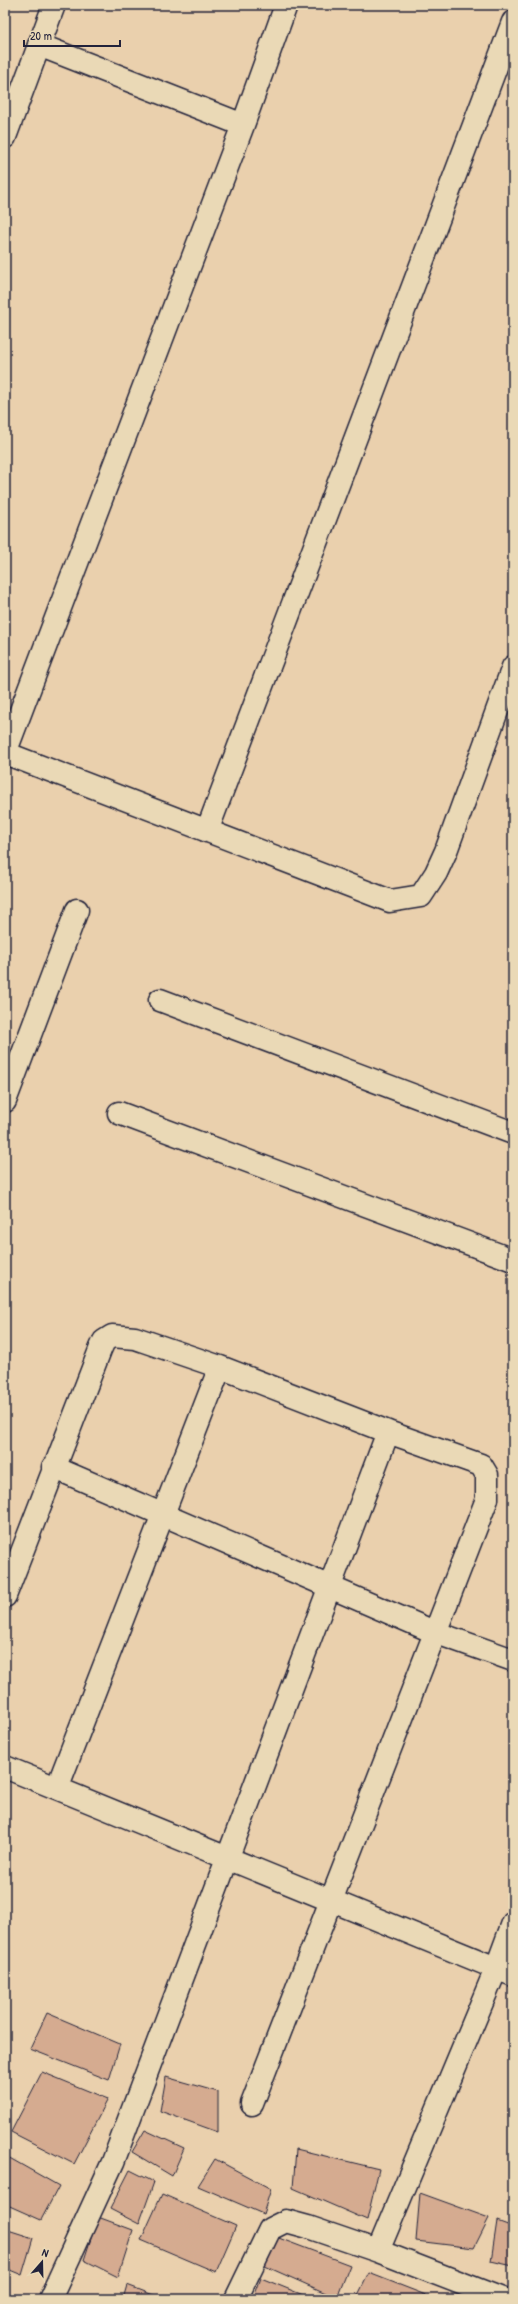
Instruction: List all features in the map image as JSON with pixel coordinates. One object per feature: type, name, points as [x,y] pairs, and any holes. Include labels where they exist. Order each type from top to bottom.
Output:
[{"type":"street","points":[[5,136],[54,5]]},
{"type":"street","points":[[286,5],[243,125],[5,753],[390,902],[421,896],[436,873],[446,851],[513,667]]},
{"type":"street","points":[[207,831],[513,22]]},
{"type":"street","points":[[39,45],[243,125]]},
{"type":"street","points":[[5,1101],[77,910]]},
{"type":"street","points":[[160,1000],[513,1133]]},
{"type":"street","points":[[119,1113],[513,1260]]},
{"type":"street","points":[[5,1596],[53,1467],[100,1350],[104,1342],[112,1336],[135,1338],[220,1367],[388,1432],[480,1465],[487,1475],[487,1499],[434,1632],[252,2104]]},
{"type":"street","points":[[57,1788],[220,1367]]},
{"type":"street","points":[[50,2299],[113,2162],[226,1858],[331,1586],[388,1432]]},
{"type":"street","points":[[53,1467],[331,1586],[434,1632],[513,1660]]},
{"type":"street","points":[[5,1767],[504,1972]]},
{"type":"street","points":[[378,2251],[504,1972],[513,1923]]},
{"type":"street","points":[[236,2299],[270,2229],[286,2222],[308,2226],[378,2251],[502,2299]]},
{"type":"building","points":[[47,2013],[120,2044],[109,2080],[30,2049]]},
{"type":"building","points":[[42,2072],[108,2099],[74,2164],[11,2132]]},
{"type":"building","points":[[166,2077],[218,2092],[218,2132],[160,2111]]},
{"type":"building","points":[[145,2130],[184,2148],[172,2176],[132,2152]]},
{"type":"building","points":[[296,2149],[379,2169],[367,2220],[293,2188]]},
{"type":"building","points":[[6,2156],[59,2186],[41,2220],[5,2204]]},
{"type":"building","points":[[215,2159],[271,2189],[263,2214],[198,2186]]},
{"type":"building","points":[[130,2170],[154,2182],[139,2224],[110,2209]]},
{"type":"building","points":[[420,2193],[489,2218],[474,2248],[416,2241]]},
{"type":"building","points":[[162,2194],[236,2226],[216,2272],[141,2240]]},
{"type":"building","points":[[98,2217],[133,2230],[118,2277],[84,2260]]},
{"type":"building","points":[[497,2221],[513,2227],[513,2266],[491,2261]]},
{"type":"building","points":[[5,2229],[33,2238],[22,2275],[5,2268]]},
{"type":"building","points":[[276,2237],[350,2265],[337,2298],[265,2266]]},
{"type":"building","points":[[369,2273],[436,2299],[356,2299]]},
{"type":"building","points":[[261,2278],[313,2299],[260,2299],[254,2297]]},
{"type":"building","points":[[127,2285],[164,2299],[123,2299]]}]
